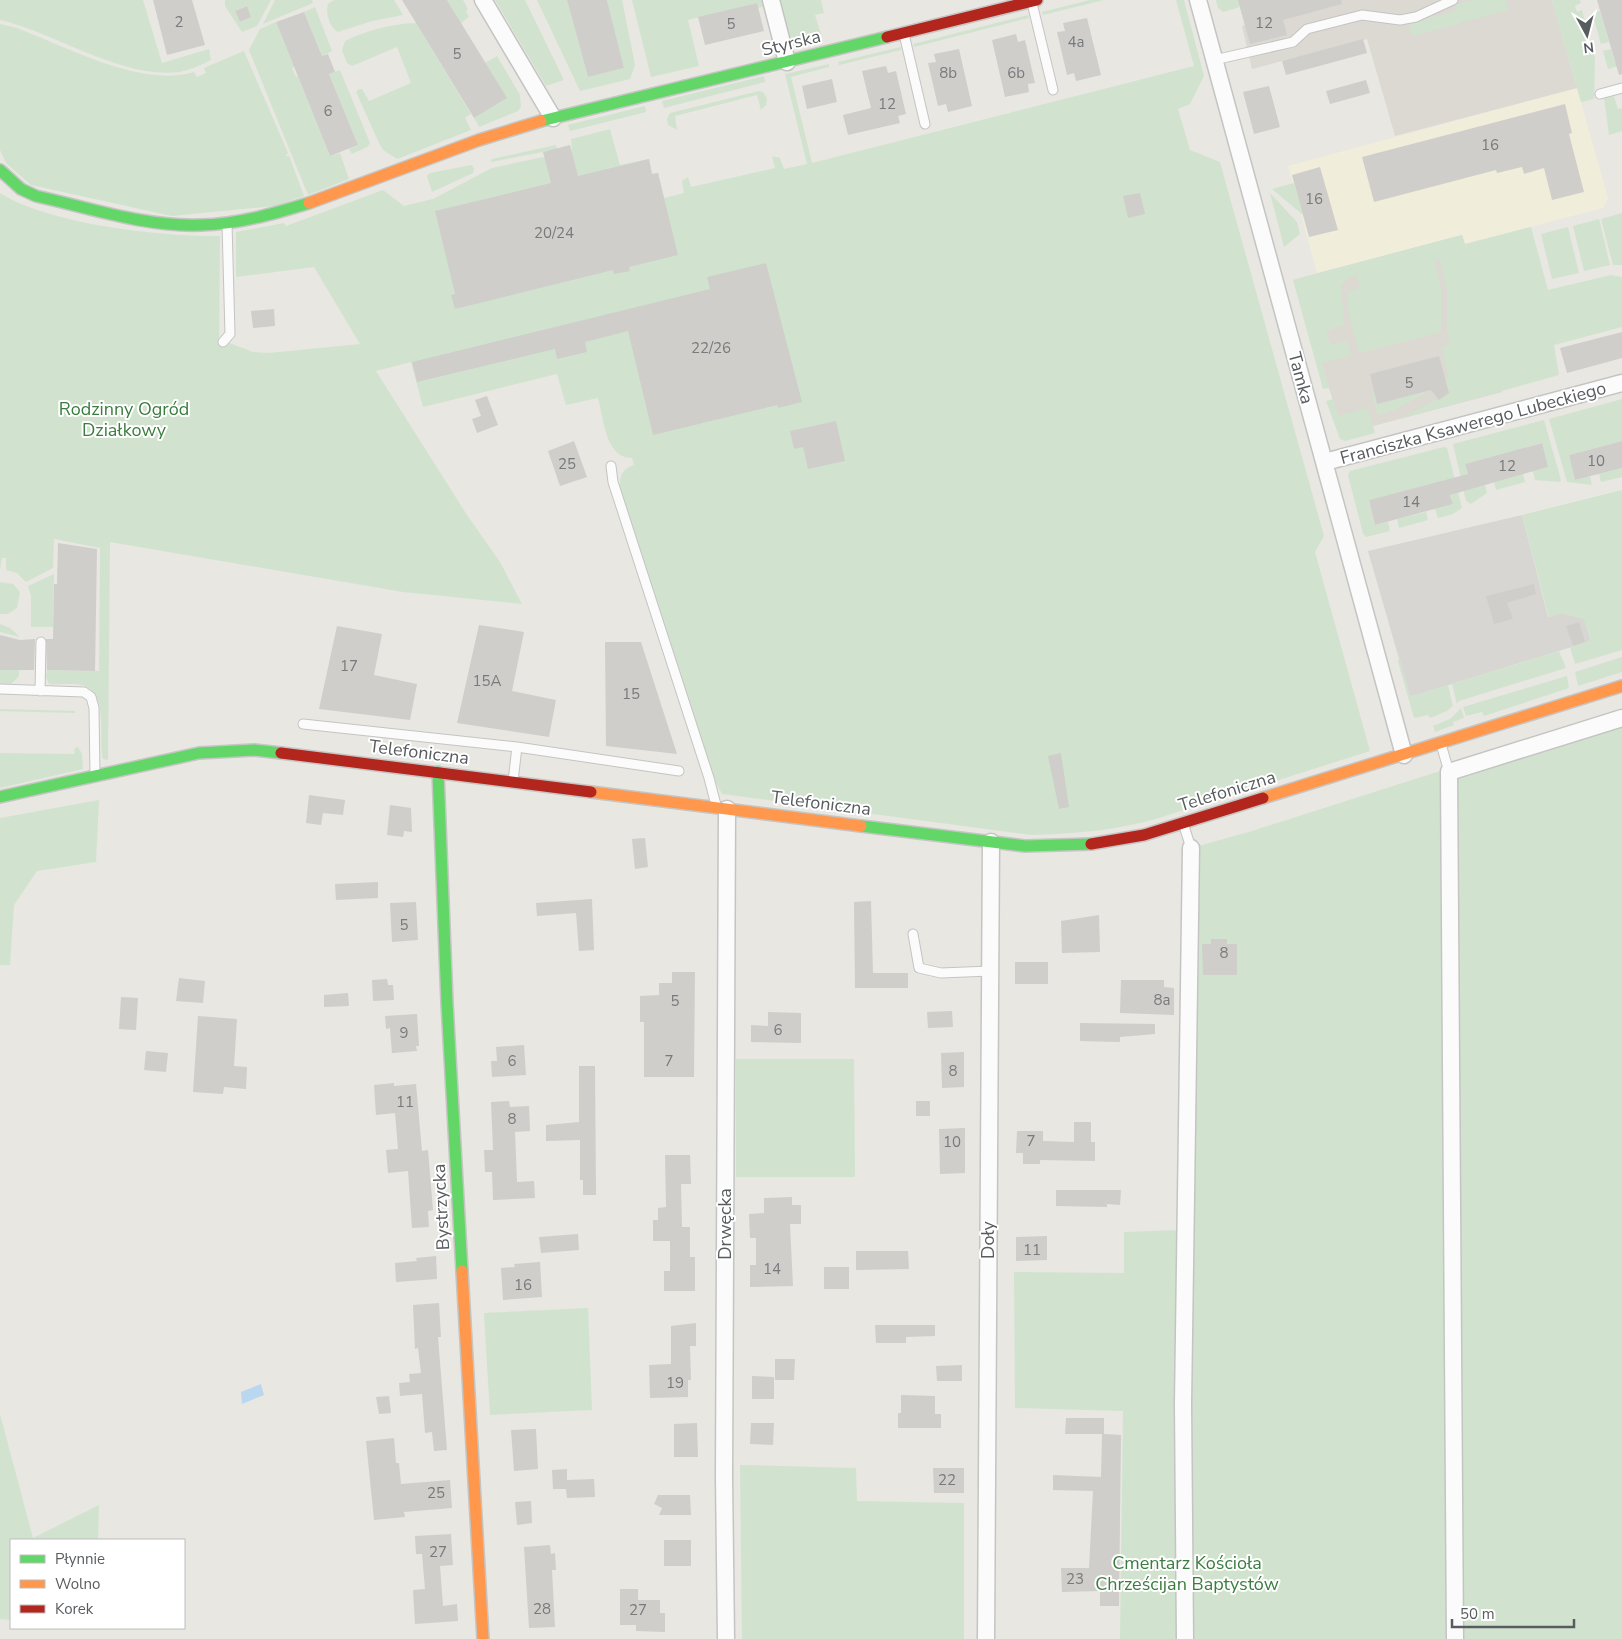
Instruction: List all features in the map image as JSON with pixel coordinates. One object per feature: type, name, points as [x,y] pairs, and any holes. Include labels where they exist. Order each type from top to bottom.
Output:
[{"type":"street","points":[[484,0],[553,118]]},
{"type":"street","points":[[771,0],[787,62]]},
{"type":"street","name":"Tamka","points":[[1198,0],[1404,755]]},
{"type":"street","name":"Styrska","points":[[0,170],[21,189],[36,196],[156,223],[227,224],[285,212],[479,140],[553,118],[1034,1]]},
{"type":"street","name":"Franciszka Ksawerego Lubeckiego","points":[[1325,462],[1622,384]]},
{"type":"street","name":"Telefoniczna","points":[[0,797],[199,753],[238,750],[513,781],[991,842],[1042,847],[1087,845],[1144,835],[1622,686]]},
{"type":"street","points":[[1455,1639],[1449,772],[1622,718]]},
{"type":"street","name":"Bystrzycka","points":[[438,772],[447,1003],[483,1639]]},
{"type":"street","name":"Drwęcka","points":[[722,809],[726,1639]]},
{"type":"street","name":"Doły","points":[[986,1639],[991,842]]},
{"type":"street","points":[[1185,1639],[1183,1374],[1191,848]]},
{"type":"lane","points":[[1214,60],[1293,42],[1306,29],[1362,15],[1400,20],[1416,16],[1453,0]]},
{"type":"lane","points":[[1034,1],[1053,90]]},
{"type":"lane","points":[[904,33],[925,124]]},
{"type":"lane","points":[[1600,94],[1622,88]]},
{"type":"lane","points":[[222,342],[230,334],[227,224]]},
{"type":"lane","points":[[611,466],[613,482],[710,778],[722,809]]},
{"type":"lane","points":[[40,691],[41,642]]},
{"type":"lane","points":[[0,690],[84,692],[91,697],[94,708],[95,776]]},
{"type":"lane","points":[[303,724],[517,747],[679,771]]},
{"type":"lane","points":[[1440,744],[1449,772]]},
{"type":"lane","points":[[513,781],[517,747]]},
{"type":"lane","points":[[1183,823],[1191,848]]},
{"type":"lane","points":[[913,934],[919,968],[941,973],[990,971]]},
{"type":"shaded area","points":[[1238,0],[1552,0],[1577,88],[1395,136],[1367,39],[1252,69],[1242,26],[1245,25]]},
{"type":"shaded area","points":[[1577,88],[1608,198],[1603,208],[1465,244],[1462,235],[1317,273],[1288,166]]},
{"type":"shaded area","points":[[1462,235],[1502,392],[1343,434],[1296,279]]},
{"type":"shaded area","points":[[1522,515],[1548,617],[1560,613],[1584,618],[1591,641],[1410,697],[1368,551]]},
{"type":"green space","points":[[0,0],[143,0],[162,63],[209,49],[211,60],[179,72],[135,69],[89,54],[21,26],[0,20]]},
{"type":"green space","points":[[225,0],[271,0],[257,26],[242,32],[225,6]],"holes":[[[246,6],[251,17],[240,22],[235,11]]]},
{"type":"green space","points":[[275,0],[312,0],[313,3],[263,24]]},
{"type":"green space","points":[[334,0],[394,0],[403,15],[372,21],[338,32],[331,24],[327,12],[328,4]]},
{"type":"green space","points":[[447,0],[463,0],[468,9],[466,11],[469,17],[461,23]]},
{"type":"green space","points":[[495,0],[525,0],[564,80],[546,86]]},
{"type":"green space","points":[[537,0],[567,0],[588,77],[624,68],[607,0],[622,0],[635,65],[630,79],[580,91]]},
{"type":"green space","points":[[632,0],[764,0],[766,6],[758,8],[757,3],[688,20],[699,66],[651,77]]},
{"type":"green space","points":[[780,0],[821,0],[824,13],[815,15],[821,34],[790,42]]},
{"type":"green space","points":[[1090,0],[1104,0],[1043,15],[1042,12]]},
{"type":"green space","name":"Rodzinny Ogród Działkowy","points":[[1176,0],[1184,0],[1204,76],[1190,104],[1178,109],[1190,150],[1220,162],[1324,536],[1315,552],[1370,751],[1159,818],[1096,831],[1064,834],[1032,835],[722,794],[716,783],[621,494],[621,476],[626,469],[634,465],[632,458],[616,452],[611,445],[604,426],[598,398],[566,405],[557,374],[423,407],[411,362],[376,371],[467,515],[500,562],[522,604],[403,592],[110,542],[108,760],[103,759],[101,716],[96,696],[90,689],[81,685],[49,684],[46,677],[47,670],[99,671],[100,548],[54,539],[53,568],[26,582],[17,573],[6,570],[6,558],[2,558],[0,570],[0,193],[21,204],[46,213],[75,220],[138,231],[220,236],[219,339],[253,352],[269,353],[360,344],[314,267],[236,277],[236,232],[284,223],[286,226],[383,190],[404,206],[433,199],[492,168],[572,151],[571,139],[610,129],[620,165],[649,159],[652,174],[658,173],[664,198],[684,193],[682,181],[688,177],[691,187],[775,168],[772,156],[780,158],[784,169],[807,164],[785,74],[829,64],[829,67],[791,77],[812,163],[1194,66]]},
{"type":"green space","points":[[1216,0],[1238,0],[1240,7],[1223,12],[1218,8]]},
{"type":"green space","points":[[1474,0],[1506,0],[1508,10],[1412,36],[1409,26],[1411,22],[1457,11],[1455,5]]},
{"type":"green space","points":[[1552,0],[1580,0],[1581,3],[1575,6],[1577,12],[1582,10],[1595,58],[1594,99],[1581,102]]},
{"type":"green space","points":[[315,7],[332,51],[322,56],[304,12]]},
{"type":"green space","points":[[1600,11],[1609,42],[1601,44],[1592,13]]},
{"type":"green space","points":[[1028,15],[1029,18],[914,47],[913,44]]},
{"type":"green space","points":[[276,22],[294,67],[292,68],[296,77],[298,77],[330,156],[340,153],[349,179],[308,195],[249,50],[260,29]]},
{"type":"green space","points":[[416,23],[471,114],[465,118],[471,130],[397,159],[383,150],[356,92],[362,89],[369,101],[411,83],[397,47],[352,66],[347,63],[342,50],[345,41],[362,34],[389,26]]},
{"type":"green space","points":[[0,24],[17,28],[104,63],[151,75],[173,75],[194,72],[197,77],[206,73],[204,68],[244,51],[288,153],[285,156],[289,156],[304,196],[275,206],[172,216],[31,185],[6,163],[0,150]]},
{"type":"green space","points":[[901,47],[901,50],[839,65],[838,62]]},
{"type":"green space","points":[[1611,49],[1615,63],[1622,61],[1622,65],[1608,69],[1603,51]]},
{"type":"green space","points":[[497,56],[520,95],[521,107],[518,111],[479,127],[474,118],[506,98],[485,63]]},
{"type":"green space","points":[[340,70],[370,143],[367,147],[352,154],[349,149],[358,145],[329,74]]},
{"type":"green space","points":[[764,76],[765,82],[664,108],[662,101]]},
{"type":"green space","points":[[759,91],[763,92],[767,98],[766,105],[761,110],[757,95],[675,116],[677,130],[668,125],[667,119],[670,113]]},
{"type":"green space","points":[[1614,96],[1618,109],[1622,108],[1622,131],[1609,135],[1604,98]]},
{"type":"green space","points":[[645,106],[646,112],[570,131],[568,125]]},
{"type":"green space","points":[[556,145],[557,149],[491,162],[492,159]]},
{"type":"green space","points":[[472,165],[473,173],[432,192],[427,176],[430,173]]},
{"type":"green space","points":[[1294,183],[1303,215],[1272,189]]},
{"type":"green space","points":[[1270,193],[1297,222],[1300,234],[1284,247]]},
{"type":"green space","points":[[1622,213],[1622,265],[1613,265],[1601,219]]},
{"type":"green space","points":[[1599,219],[1610,265],[1584,271],[1573,226]]},
{"type":"green space","points":[[1531,227],[1548,290],[1611,275],[1622,277],[1622,327],[1554,345],[1559,375],[1400,419],[1451,392],[1446,386],[1446,379],[1449,378],[1442,348],[1450,345],[1447,330],[1447,290],[1440,259],[1435,260],[1441,289],[1441,332],[1359,353],[1349,315],[1347,292],[1360,288],[1356,274],[1343,282],[1341,286],[1344,325],[1326,331],[1331,345],[1347,341],[1351,355],[1322,363],[1329,388],[1323,389],[1293,280],[1462,235],[1465,244]]},
{"type":"green space","points":[[1568,227],[1579,273],[1552,279],[1541,234]]},
{"type":"green space","points":[[1431,390],[1392,411],[1378,415],[1372,393],[1374,392],[1378,404]]},
{"type":"green space","points":[[1333,399],[1338,416],[1368,408],[1375,433],[1345,441],[1340,439],[1326,401]]},
{"type":"green space","points":[[1622,399],[1622,441],[1569,455],[1575,480],[1590,476],[1592,485],[1567,482],[1549,419]]},
{"type":"green space","points":[[1544,420],[1560,482],[1535,480],[1533,471],[1548,467],[1541,443],[1465,464],[1472,488],[1485,485],[1487,493],[1471,504],[1466,501],[1453,444]]},
{"type":"green space","points":[[1444,447],[1447,448],[1462,508],[1453,514],[1438,518],[1435,509],[1453,504],[1446,480],[1369,500],[1375,525],[1388,522],[1390,531],[1366,537],[1363,534],[1348,475],[1350,471]]},
{"type":"green space","points":[[1622,468],[1622,477],[1601,482],[1599,474]]},
{"type":"green space","points":[[1523,474],[1525,482],[1496,490],[1494,482]]},
{"type":"green space","points":[[1622,490],[1622,650],[1575,664],[1570,647],[1591,640],[1584,619],[1560,613],[1549,618],[1522,515]]},
{"type":"green space","points":[[1426,512],[1428,520],[1399,528],[1397,519]]},
{"type":"green space","points":[[54,574],[53,627],[31,627],[31,596],[28,586]]},
{"type":"green space","points":[[0,582],[13,584],[20,592],[17,608],[8,614],[0,614]]},
{"type":"green space","points":[[0,624],[10,628],[20,637],[0,632]]},
{"type":"green space","points":[[1559,651],[1566,668],[1459,701],[1457,704],[1452,684]]},
{"type":"green space","points":[[1399,656],[1410,697],[1448,685],[1453,706],[1447,711],[1430,718],[1428,715],[1414,718],[1398,662]]},
{"type":"green space","points":[[1622,657],[1622,672],[1578,686],[1575,672]]},
{"type":"green space","points":[[0,667],[19,670],[19,676],[11,684],[0,684]]},
{"type":"green space","points":[[1567,676],[1569,688],[1484,716],[1482,712],[1466,716],[1463,707]]},
{"type":"green space","points":[[1461,708],[1464,718],[1453,722],[1454,725],[1435,732],[1433,726],[1450,719]]},
{"type":"green space","points":[[0,709],[75,711],[75,713],[0,711]]},
{"type":"green space","name":"Cmentarz Kościoła Chrześcijan Baptystów","points":[[1622,713],[1622,1639],[1120,1639],[1123,1411],[1015,1408],[1014,1272],[1124,1273],[1124,1232],[1179,1230],[1184,850],[1252,831]]},
{"type":"green space","points":[[78,747],[82,754],[83,769],[0,788],[0,753],[74,754],[75,748]]},
{"type":"green space","points":[[99,800],[96,862],[37,871],[14,905],[10,965],[0,965],[0,818]]},
{"type":"green space","points":[[736,1059],[854,1059],[855,1177],[736,1177]]},
{"type":"green space","points":[[588,1308],[592,1410],[490,1415],[484,1313]]},
{"type":"green space","points":[[0,1414],[33,1538],[99,1505],[98,1539],[10,1539],[10,1620],[0,1619]]},
{"type":"green space","points":[[740,1465],[856,1468],[857,1501],[964,1503],[964,1639],[742,1639]]},
{"type":"water","points":[[261,1384],[264,1395],[242,1404],[241,1392]]},
{"type":"building","points":[[153,0],[192,0],[205,45],[167,55]]},
{"type":"building","points":[[402,0],[447,0],[507,98],[474,118]]},
{"type":"building","points":[[567,0],[607,0],[624,68],[588,77]]},
{"type":"building","points":[[1238,0],[1341,0],[1342,4],[1283,20],[1287,35],[1250,44]]},
{"type":"building","points":[[1597,0],[1622,0],[1622,74],[1619,75]]},
{"type":"building","points":[[757,3],[764,31],[705,45],[698,17]]},
{"type":"building","points":[[247,6],[251,17],[240,22],[235,11]]},
{"type":"building","points":[[304,12],[322,56],[328,54],[335,72],[329,74],[358,145],[330,156],[276,22]]},
{"type":"building","points":[[1087,18],[1101,75],[1076,81],[1074,73],[1067,75],[1057,32],[1065,31],[1063,23]]},
{"type":"building","points":[[1016,34],[1018,42],[1025,40],[1035,83],[1028,84],[1029,92],[1005,97],[992,40]]},
{"type":"building","points":[[1363,39],[1367,53],[1286,75],[1282,61]]},
{"type":"building","points":[[959,49],[972,106],[948,112],[946,104],[938,106],[928,63],[936,62],[934,54]]},
{"type":"building","points":[[886,66],[888,73],[896,71],[906,114],[898,116],[900,123],[848,135],[843,115],[871,108],[862,71]]},
{"type":"building","points":[[832,79],[837,102],[807,109],[802,86]]},
{"type":"building","points":[[1366,80],[1370,93],[1330,104],[1326,91]]},
{"type":"building","points":[[1269,86],[1280,127],[1254,134],[1243,92]]},
{"type":"building","points":[[1565,104],[1572,133],[1569,134],[1584,192],[1552,200],[1544,168],[1524,174],[1522,167],[1497,173],[1496,170],[1374,202],[1362,157]]},
{"type":"building","points":[[570,145],[578,176],[649,159],[652,174],[658,173],[678,255],[629,267],[630,271],[614,274],[613,270],[455,309],[451,295],[455,294],[435,211],[551,183],[543,152]]},
{"type":"building","points":[[1320,167],[1338,230],[1309,237],[1292,175]]},
{"type":"building","points":[[1140,193],[1145,214],[1128,218],[1123,196]]},
{"type":"building","points":[[766,263],[802,402],[778,408],[777,405],[653,435],[628,331],[585,342],[587,352],[557,359],[555,349],[417,382],[412,362],[710,289],[707,277]]},
{"type":"building","points":[[274,309],[275,326],[253,328],[251,311]]},
{"type":"building","points":[[1622,332],[1622,358],[1567,373],[1560,348]]},
{"type":"building","points":[[1439,356],[1449,393],[1439,400],[1431,390],[1377,404],[1370,374]]},
{"type":"building","points":[[487,396],[498,425],[477,433],[472,419],[481,416],[475,400]]},
{"type":"building","points":[[836,421],[845,461],[808,469],[803,447],[794,449],[790,431]]},
{"type":"building","points":[[574,441],[587,477],[560,486],[548,451]]},
{"type":"building","points":[[1622,441],[1622,468],[1575,480],[1569,455]]},
{"type":"building","points":[[1542,443],[1548,467],[1450,495],[1453,504],[1375,525],[1369,500],[1468,474],[1465,464]]},
{"type":"building","points":[[58,543],[97,549],[95,671],[47,670],[46,639],[53,639],[54,584],[57,584]]},
{"type":"building","points":[[1534,584],[1536,594],[1507,603],[1513,619],[1494,624],[1486,596]]},
{"type":"building","points":[[1579,622],[1585,642],[1573,646],[1566,626]]},
{"type":"building","points":[[479,625],[524,632],[512,691],[556,700],[549,737],[457,723]]},
{"type":"building","points":[[337,626],[382,634],[374,675],[417,684],[410,720],[319,709]]},
{"type":"building","points":[[0,635],[20,640],[35,639],[34,670],[0,670]]},
{"type":"building","points":[[605,642],[641,642],[677,754],[606,746]]},
{"type":"building","points":[[1061,753],[1069,807],[1059,809],[1048,756]]},
{"type":"building","points":[[309,795],[345,800],[343,815],[323,813],[321,825],[306,823]]},
{"type":"building","points":[[390,805],[411,808],[412,832],[404,831],[403,837],[387,835]]},
{"type":"building","points":[[645,838],[648,867],[635,869],[632,839]]},
{"type":"building","points":[[378,882],[378,898],[336,900],[335,884]]},
{"type":"building","points":[[592,899],[594,950],[579,951],[576,913],[537,916],[536,903]]},
{"type":"building","points":[[871,901],[873,973],[908,973],[908,988],[855,988],[854,902]]},
{"type":"building","points":[[416,902],[418,940],[392,942],[390,903]]},
{"type":"building","points":[[1099,915],[1100,952],[1062,953],[1061,921]]},
{"type":"building","points":[[1211,939],[1227,939],[1227,944],[1237,944],[1237,975],[1203,975],[1202,944],[1211,944]]},
{"type":"building","points":[[1015,962],[1048,962],[1048,984],[1015,984]]},
{"type":"building","points":[[672,972],[695,972],[694,1077],[644,1077],[644,1022],[640,1022],[640,996],[659,995],[659,983],[672,983]]},
{"type":"building","points":[[179,978],[205,981],[203,1003],[176,1001]]},
{"type":"building","points":[[387,979],[388,985],[393,985],[394,1000],[373,1001],[372,980]]},
{"type":"building","points":[[1121,980],[1164,980],[1164,987],[1174,988],[1174,1015],[1120,1013]]},
{"type":"building","points":[[348,993],[349,1006],[324,1007],[324,995]]},
{"type":"building","points":[[121,997],[138,998],[136,1030],[119,1029]]},
{"type":"building","points":[[952,1011],[953,1027],[928,1028],[927,1012]]},
{"type":"building","points":[[768,1012],[801,1013],[801,1043],[751,1042],[751,1025],[768,1026]]},
{"type":"building","points":[[417,1014],[419,1046],[416,1046],[417,1051],[392,1053],[390,1028],[386,1029],[385,1016]]},
{"type":"building","points":[[198,1016],[237,1019],[234,1066],[247,1067],[246,1089],[224,1087],[223,1094],[193,1092]]},
{"type":"building","points":[[1080,1023],[1155,1024],[1155,1034],[1120,1037],[1120,1042],[1080,1041]]},
{"type":"building","points":[[524,1045],[526,1075],[492,1077],[491,1061],[497,1061],[496,1047]]},
{"type":"building","points":[[146,1051],[168,1053],[166,1072],[144,1070]]},
{"type":"building","points":[[964,1052],[964,1087],[942,1088],[941,1053]]},
{"type":"building","points":[[579,1066],[595,1066],[596,1195],[583,1195],[583,1180],[580,1180],[580,1140],[546,1141],[546,1125],[579,1122]]},
{"type":"building","points":[[394,1083],[394,1086],[416,1084],[422,1151],[428,1150],[433,1210],[428,1211],[429,1227],[412,1228],[408,1171],[388,1173],[386,1150],[398,1149],[395,1113],[376,1115],[374,1085]]},
{"type":"building","points":[[509,1101],[510,1107],[529,1106],[530,1131],[515,1132],[517,1182],[534,1181],[535,1198],[493,1200],[492,1172],[485,1172],[484,1150],[493,1150],[491,1102]]},
{"type":"building","points":[[916,1101],[930,1101],[930,1116],[916,1116]]},
{"type":"building","points":[[1074,1122],[1091,1122],[1091,1142],[1095,1142],[1095,1161],[1040,1160],[1040,1164],[1023,1164],[1023,1153],[1016,1153],[1017,1131],[1043,1131],[1043,1141],[1074,1142]]},
{"type":"building","points":[[965,1128],[965,1173],[940,1174],[939,1129]]},
{"type":"building","points":[[665,1155],[690,1155],[691,1184],[681,1184],[682,1227],[690,1227],[690,1257],[695,1257],[695,1291],[664,1291],[664,1271],[670,1271],[670,1241],[653,1241],[653,1220],[658,1220],[658,1208],[666,1207]]},
{"type":"building","points":[[1056,1190],[1121,1190],[1120,1205],[1107,1204],[1107,1207],[1056,1206]]},
{"type":"building","points":[[792,1197],[792,1205],[801,1205],[801,1224],[790,1224],[793,1286],[750,1287],[750,1265],[756,1265],[756,1238],[750,1238],[749,1214],[764,1213],[764,1198]]},
{"type":"building","points":[[578,1234],[579,1250],[541,1253],[539,1237]]},
{"type":"building","points":[[1047,1236],[1047,1260],[1016,1261],[1016,1237]]},
{"type":"building","points":[[856,1251],[908,1251],[909,1269],[856,1270]]},
{"type":"building","points":[[436,1256],[437,1279],[396,1282],[395,1263],[417,1261],[416,1258]]},
{"type":"building","points":[[540,1262],[542,1297],[503,1300],[501,1268],[515,1267],[514,1264]]},
{"type":"building","points":[[824,1267],[849,1267],[849,1289],[824,1289]]},
{"type":"building","points":[[439,1303],[441,1337],[438,1337],[447,1450],[434,1451],[432,1432],[425,1433],[422,1394],[400,1396],[399,1383],[410,1382],[409,1374],[421,1373],[418,1348],[415,1349],[413,1305]]},
{"type":"building","points":[[696,1323],[696,1346],[690,1346],[691,1380],[688,1380],[688,1397],[650,1398],[649,1365],[671,1364],[671,1326]]},
{"type":"building","points":[[875,1325],[935,1325],[935,1336],[906,1337],[906,1343],[876,1343]]},
{"type":"building","points":[[775,1359],[795,1359],[794,1380],[775,1380]]},
{"type":"building","points":[[962,1365],[962,1381],[937,1381],[936,1366]]},
{"type":"building","points":[[752,1376],[774,1377],[774,1399],[752,1399]]},
{"type":"building","points":[[901,1395],[935,1396],[935,1414],[941,1414],[941,1428],[898,1428],[898,1413],[901,1413]]},
{"type":"building","points":[[389,1396],[391,1413],[379,1414],[376,1397]]},
{"type":"building","points":[[1066,1418],[1104,1418],[1104,1434],[1121,1435],[1119,1606],[1100,1606],[1100,1591],[1062,1592],[1061,1568],[1089,1568],[1093,1491],[1053,1490],[1053,1475],[1101,1477],[1102,1434],[1065,1434]]},
{"type":"building","points":[[697,1423],[698,1457],[674,1457],[674,1424]]},
{"type":"building","points":[[751,1423],[774,1423],[773,1445],[750,1444]]},
{"type":"building","points":[[536,1429],[538,1469],[514,1471],[511,1430]]},
{"type":"building","points":[[394,1438],[396,1463],[399,1463],[401,1484],[450,1480],[452,1508],[404,1512],[405,1517],[374,1520],[366,1441]]},
{"type":"building","points":[[933,1468],[964,1468],[964,1493],[934,1493]]},
{"type":"building","points":[[567,1469],[567,1480],[594,1479],[595,1497],[567,1498],[566,1489],[553,1489],[552,1470]]},
{"type":"building","points":[[658,1495],[690,1495],[691,1515],[659,1515],[662,1508],[654,1504]]},
{"type":"building","points":[[531,1501],[532,1523],[517,1525],[515,1502]]},
{"type":"building","points":[[451,1534],[453,1565],[440,1566],[443,1606],[457,1604],[458,1621],[415,1624],[413,1590],[425,1589],[422,1554],[416,1554],[415,1536]]},
{"type":"building","points":[[664,1540],[691,1540],[691,1566],[664,1566]]},
{"type":"building","points":[[550,1545],[551,1554],[555,1553],[556,1570],[552,1570],[555,1627],[529,1628],[524,1547]]},
{"type":"building","points":[[620,1589],[638,1589],[638,1600],[660,1600],[660,1613],[665,1613],[665,1632],[636,1631],[636,1625],[620,1625]]},
{"type":"traffic: fast","points":[[541,121],[887,37]]},
{"type":"traffic: fast","points":[[0,170],[21,189],[36,196],[118,216],[159,223],[180,225],[228,223],[269,215],[309,203]]},
{"type":"traffic: fast","points":[[0,797],[199,753],[254,750],[281,753]]},
{"type":"traffic: fast","points":[[438,772],[447,1003],[462,1271]]},
{"type":"traffic: fast","points":[[861,826],[1025,846],[1091,844]]},
{"type":"traffic: slow","points":[[309,203],[479,140],[541,121]]},
{"type":"traffic: slow","points":[[1263,798],[1622,686]]},
{"type":"traffic: slow","points":[[591,792],[861,826]]},
{"type":"traffic: slow","points":[[462,1271],[483,1639]]},
{"type":"traffic: jam","points":[[887,37],[1037,0]]},
{"type":"traffic: jam","points":[[281,753],[591,792]]},
{"type":"traffic: jam","points":[[1091,844],[1144,835],[1263,798]]}]
